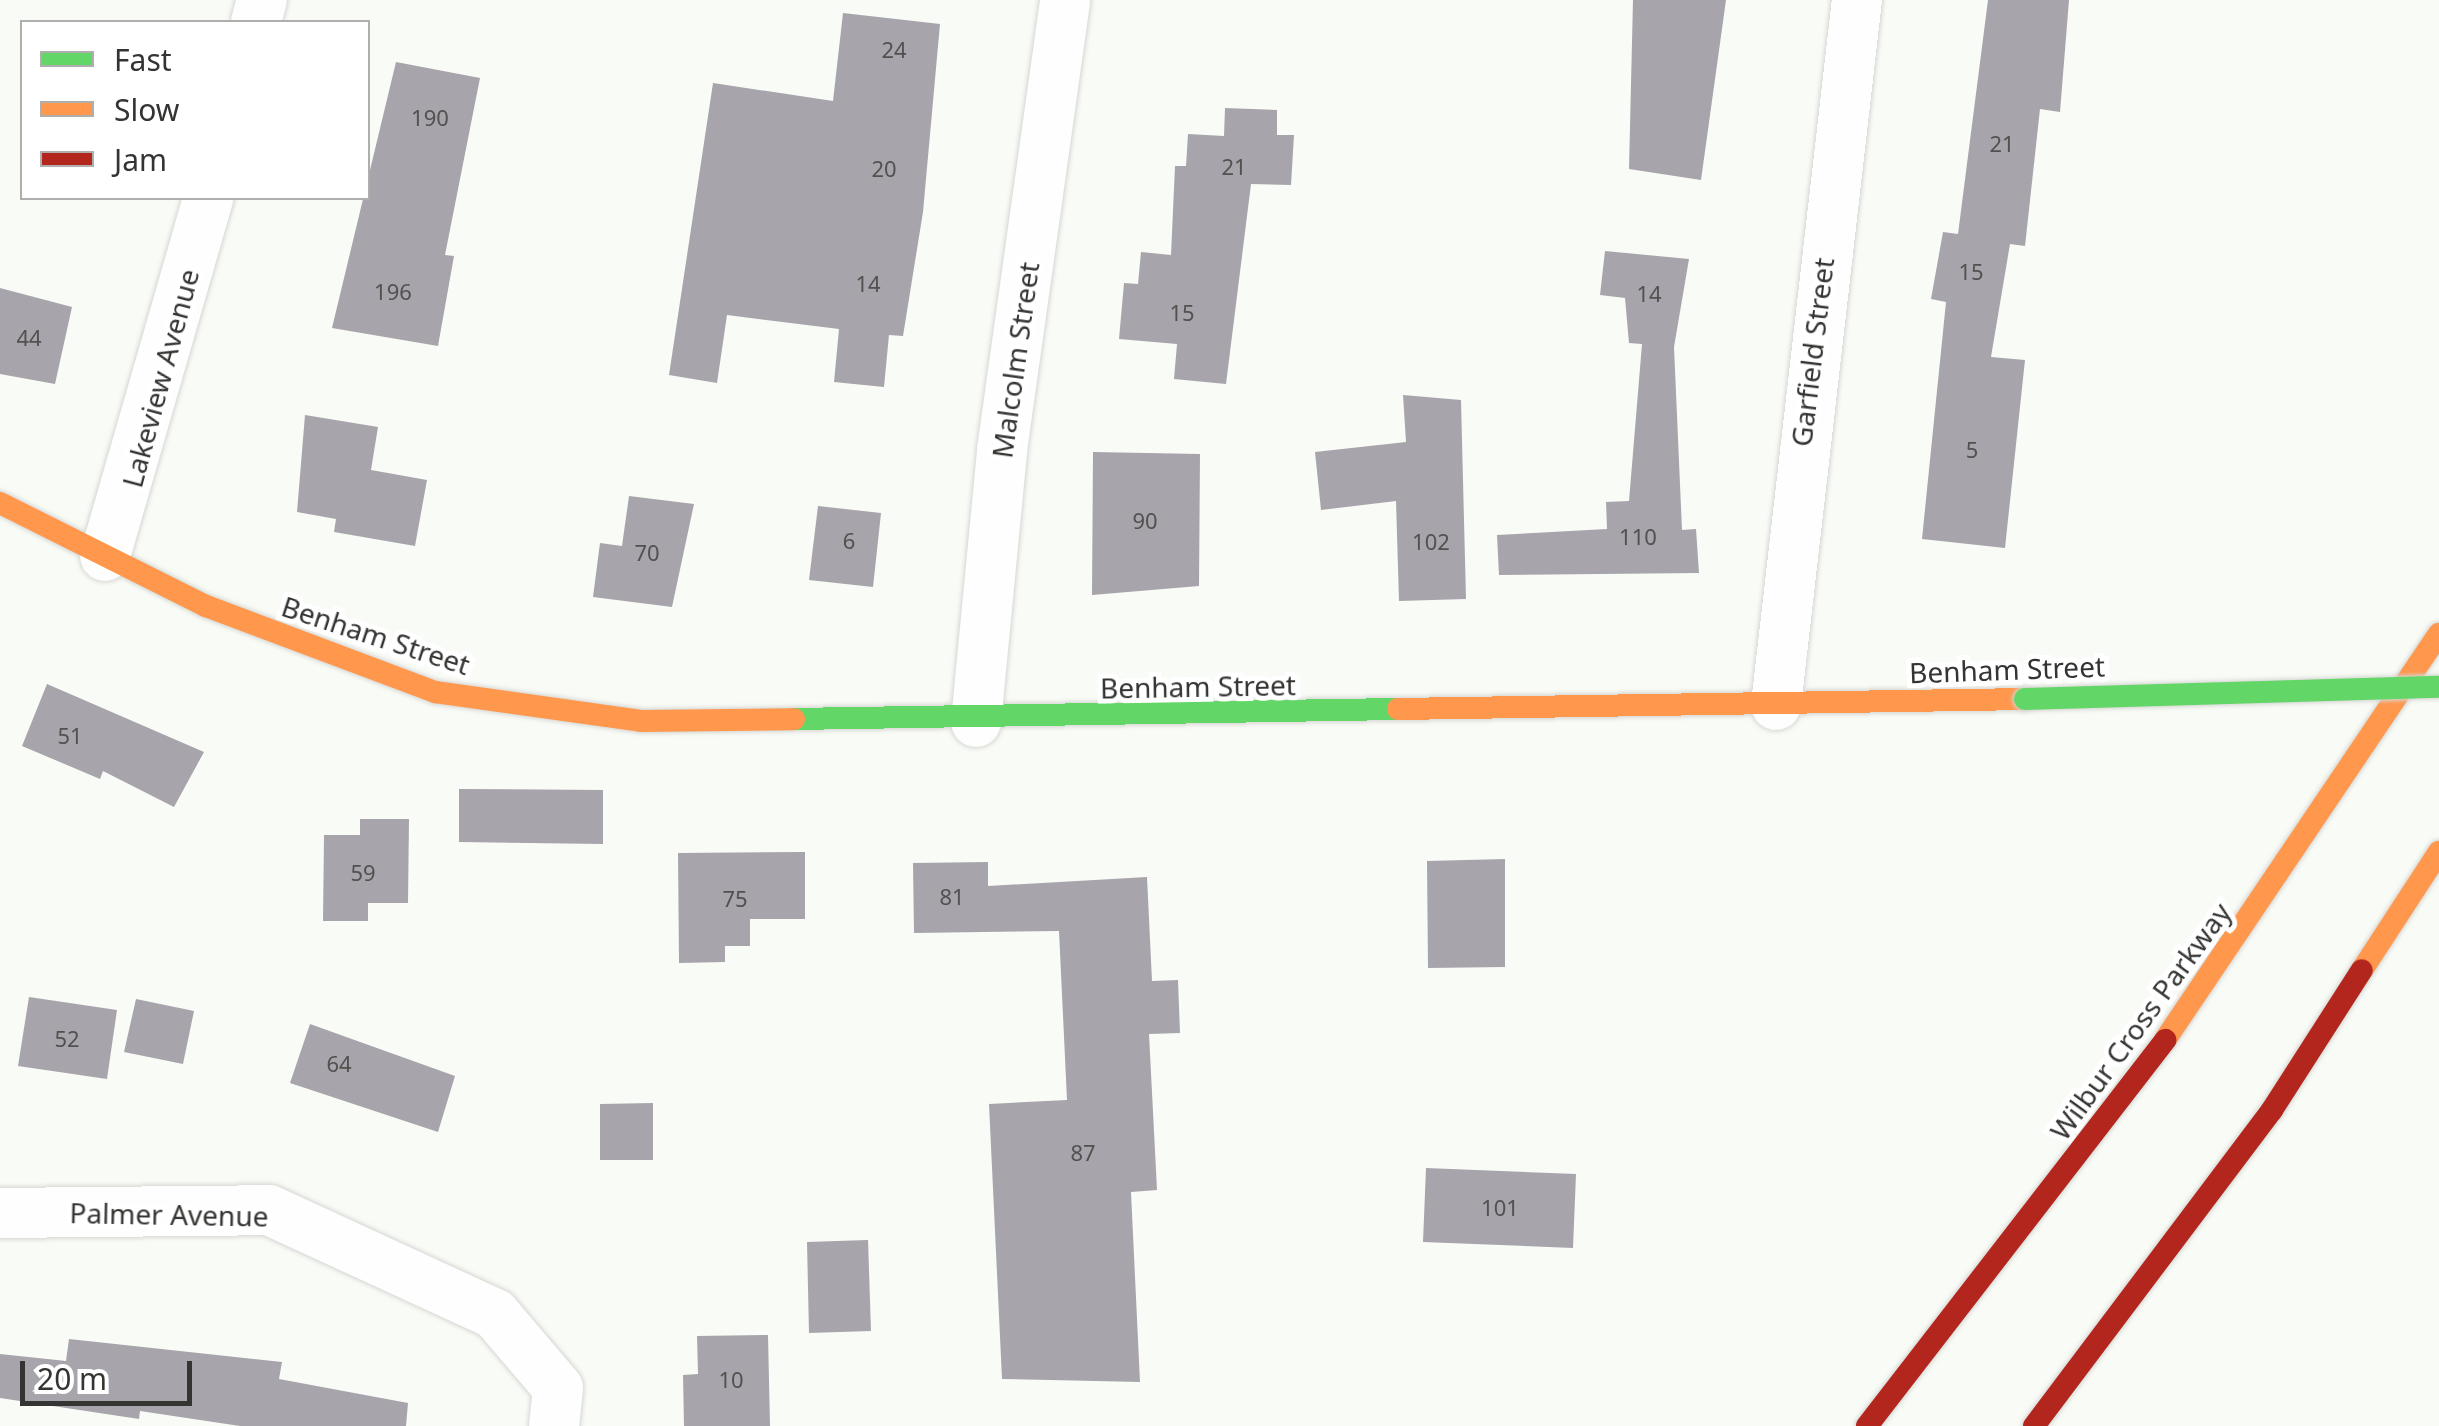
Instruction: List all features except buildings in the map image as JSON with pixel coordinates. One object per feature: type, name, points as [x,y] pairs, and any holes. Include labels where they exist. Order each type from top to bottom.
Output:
[{"type":"main road","name":"Benham Street","points":[[0,502],[106,556],[348,664],[452,695],[641,722],[976,722],[2439,687]]},
{"type":"main road","name":"Wilbur Cross Parkway","points":[[1867,1426],[2122,1103],[2439,634]]},
{"type":"main road","points":[[2034,1426],[2272,1110],[2439,852]]},
{"type":"street","name":"Malcolm Street","points":[[976,722],[1002,450],[1065,0]]},
{"type":"street","name":"Garfield Street","points":[[1776,705],[1857,0]]},
{"type":"street","name":"Lakeview Avenue","points":[[106,556],[207,200]]},
{"type":"street","name":"Palmer Avenue","points":[[0,1214],[269,1210],[495,1314],[558,1388],[554,1426]]},
{"type":"traffic: fast","points":[[2025,699],[2439,687]]},
{"type":"traffic: fast","points":[[794,719],[1398,709]]},
{"type":"traffic: slow","points":[[0,503],[206,606],[435,692],[641,721],[794,719]]},
{"type":"traffic: slow","points":[[2165,1040],[2439,634]]},
{"type":"traffic: slow","points":[[1398,709],[2025,699]]},
{"type":"traffic: slow","points":[[2362,970],[2439,852]]},
{"type":"traffic: jam","points":[[2034,1426],[2272,1110],[2362,970]]},
{"type":"traffic: jam","points":[[1867,1426],[2165,1040]]}]
